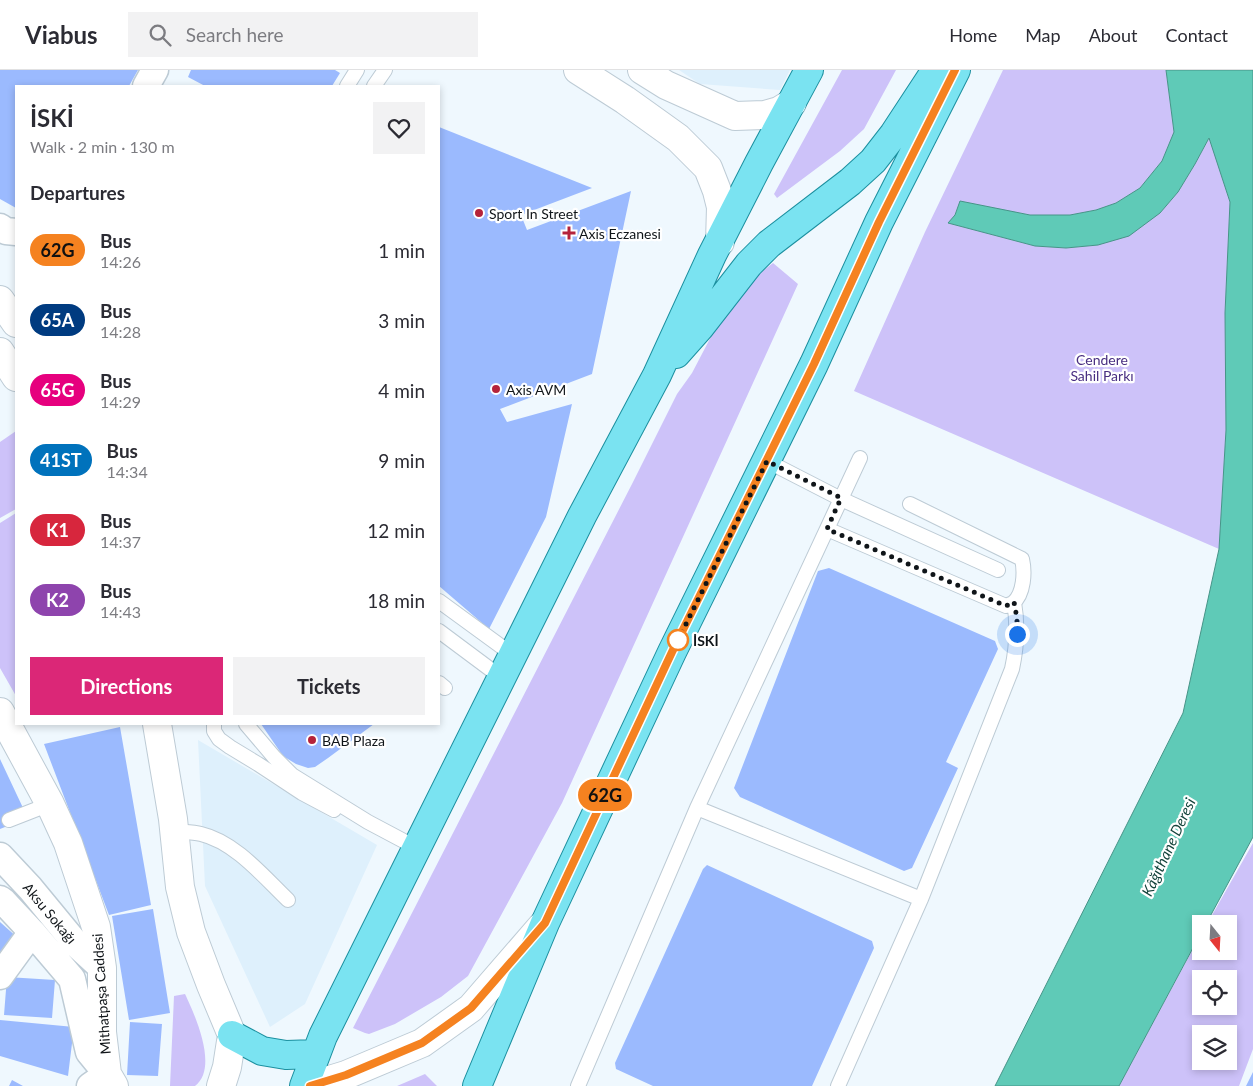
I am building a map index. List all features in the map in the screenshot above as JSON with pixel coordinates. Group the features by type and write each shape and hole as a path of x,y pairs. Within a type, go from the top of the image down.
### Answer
{"main road":[{"path":"304,1086 323,1036 582,516 657,375 712,255 808,70"},
{"path":"657,375 700,327 749,264 769,244 850,182 873,161 894,134 936,70"},
{"path":"477,1086 545,923 672,652 814,364 879,222 956,70"},
{"path":"232,1035 262,1051 286,1055 316,1054"}],"street":[{"path":"147,85 155,70"},
{"path":"578,70 678,138 708,168 718,191 721,207 720,242"},
{"path":"642,70 666,85 735,116 765,115 779,111 792,102"},
{"path":"0,227 6,231 15,232"},
{"path":"0,300 15,322"},
{"path":"0,352 15,375"},
{"name":"Mithatpaşa Caddesi","path":"0,712 50,804 68,843 96,927 102,968 104,1082"},
{"path":"157,725 174,831 180,887 192,932 232,1035 227,1067 221,1086"},
{"name":"Aksu Sokağı","path":"0,856 30,888 77,945 102,968"},
{"path":"0,900 32,932 72,979 89,1052 104,1082"},
{"path":"310,1086 346,1075 422,1043 471,1008 545,923"},
{"path":"0,976 32,932"}],"lane":[{"path":"348,85 357,70"},
{"path":"375,85 385,70"},
{"path":"578,1086 697,808 860,458"},
{"path":"767,461 841,498 998,570"},
{"path":"827,529 1006,606 1014,602 1024,578 1022,560 910,504"},
{"path":"440,601 507,666"},
{"path":"838,1086 921,899 1012,669 1016,652 1017,634 1014,602"},
{"path":"440,632 507,666"},
{"path":"247,725 292,775 368,822 417,848"},
{"path":"215,726 219,739 302,793 336,811 368,822"},
{"path":"9,820 50,804"},
{"path":"697,808 921,899"},
{"path":"174,831 202,834 220,841 235,850 288,900"}],"shaded area":[{"path":"679,70 790,70 780,90 700,84"},
{"path":"198,740 377,845 305,1004 270,1027 205,886"}],"green space":[{"path":"842,70 896,70 864,129 840,151 777,198 774,194"},
{"name":"Cendere Sahil Parkı","path":"1003,70 1166,70 1174,132 1162,161 1140,188 1116,203 1096,210 1070,215 1030,215 960,202 955,215 949,223 1035,246 1066,248 1098,245 1160,213 1178,192 1210,137 1230,202 1225,313 1226,430 1219,549 854,391 925,232"},
{"path":"773,263 798,284 562,803 468,976 441,997 395,1024 369,1034 353,1028 677,394 692,373 726,308 746,284"},
{"path":"15,432 15,510 0,518 0,442"},
{"path":"15,514 15,694 0,668 0,523"},
{"path":"1253,843 1253,1049 1239,1086 1119,1086 1192,951 1192,960 1238,960 1238,915 1212,915"},
{"path":"185,994 203,1041 205,1067 202,1078 195,1086 170,1086 174,996"},
{"path":"425,1074 437,1086 397,1086"}],"water":[{"name":"Kâğıthane Deresi","path":"1166,70 1253,70 1253,837 1211,915 1192,915 1192,950 1119,1086 995,1086 1183,713 1219,549 1226,430 1225,313 1230,202 1209,138 1178,192 1160,213 1129,236 1098,245 1066,248 1035,246 948,223 955,215 960,201 1030,215 1070,215 1096,210 1116,203 1140,188 1162,161 1174,132"}],"building":[{"path":"0,70 138,70 130,85 15,85 15,207 0,199"},
{"path":"191,70 335,70 340,73 333,85 203,85 188,77"},
{"name":"Axis AVM","path":"440,127 592,188 521,215 527,230 631,191 592,374 500,409 507,422 572,404 546,517 489,629 440,587"},
{"path":"829,568 995,641 998,649 946,762 958,768 912,868 904,871 740,797 734,788 818,571"},
{"name":"BAB Plaza","path":"262,725 373,725 315,767 308,768 296,764 283,756"},
{"path":"120,727 151,905 109,915 44,744"},
{"path":"0,759 24,810 10,825 0,829"},
{"path":"707,865 872,941 874,948 812,1086 653,1086 616,1069 615,1063 703,869"},
{"path":"153,909 170,1013 129,1020 112,916"},
{"path":"0,922 19,939 0,961"},
{"path":"7,977 55,980 52,1018 4,1015"},
{"path":"0,1020 74,1027 68,1076 0,1056"},
{"path":"130,1022 162,1024 158,1076 127,1075"},
{"path":"1253,1072 1253,1086 1246,1086"},
{"path":"12,1080 23,1086 9,1086"}],"bus line":[{"name":"62G","path":"310,1086 346,1075 422,1043 471,1008 545,923 672,652 814,364 879,222 955,70"}],"place":[{"name":"Sport In Street","path":"479,213"},
{"name":"Axis Eczanesi","path":"569,233"},
{"name":"Axis AVM","path":"496,389"},
{"name":"İSKİ","path":"678,640"},
{"name":"BAB Plaza","path":"312,740"}],"route":[{"path":"678,640 767,461 841,498 827,529 1006,606 1014,602 1017,634"}]}
